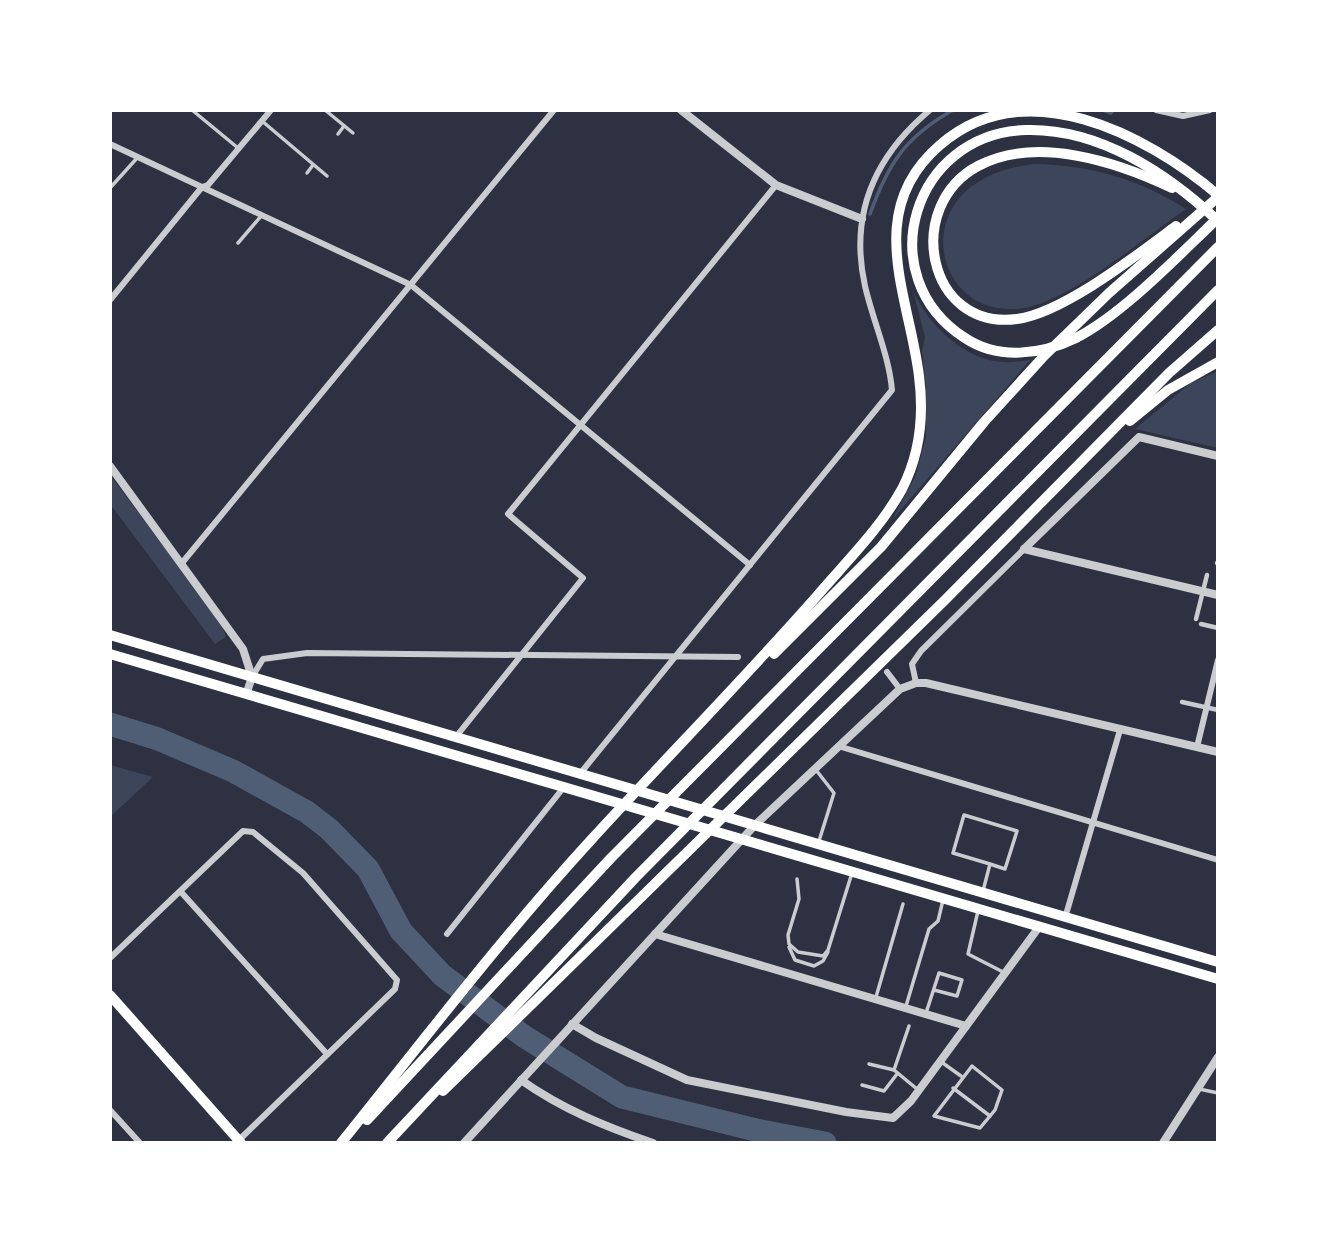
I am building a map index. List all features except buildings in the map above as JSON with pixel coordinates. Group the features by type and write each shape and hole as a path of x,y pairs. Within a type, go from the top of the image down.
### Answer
{"highway":[{"path":"341,1143 528,912 862,543 890,508 906,480 920,432 921,395 898,277 896,234 905,194 930,154 961,130 999,116 1030,112 1065,115 1118,131 1150,146 1218,196"},
{"path":"1012,131 1055,132 1103,145 1152,169 1218,220 1090,330 1042,350 1013,354 983,348 954,331 942,320 924,294 912,249 917,206 938,170 971,144 1012,131"},
{"path":"1193,199 1128,171 1060,154 1028,153 1001,157 978,166 957,182 937,213 932,236 938,273 957,300 988,317 1015,320 1042,313 1075,295 1218,196"},
{"path":"655,772 881,547 1021,380 1109,293 1218,196"},
{"path":"346,1143 685,783 1214,251"},
{"path":"482,1048 715,795 1218,290"},
{"path":"387,1142 1083,462 1153,388 1218,330"},
{"path":"1083,462 1168,390 1218,362"},
{"path":"110,635 1218,962"},
{"path":"110,653 1218,979"}],"main road":[{"path":"110,996 239,1142"}],"street":[{"path":"110,300 202,187 208,185 271,110"},
{"path":"182,563 554,110"},
{"path":"681,110 776,186 862,219"},
{"path":"579,775 892,390 864,284 862,219 870,186 883,159 902,133 930,110"},
{"path":"1156,110 1183,116 1210,110"},
{"path":"110,144 411,285 750,565"},
{"path":"455,738 583,578 508,514 776,186"},
{"path":"916,682 912,664 921,650 1139,437 1218,456"},
{"path":"110,466 243,649 252,677"},
{"path":"1024,549 1218,595"},
{"path":"1196,619 1207,575"},
{"path":"1201,624 1218,628"},
{"path":"247,692 263,659 275,655 525,653 673,658 738,657"},
{"path":"1197,747 1218,660"},
{"path":"887,672 900,689"},
{"path":"464,1143 754,826 900,689 916,682 1218,752"},
{"path":"1182,702 1218,710"},
{"path":"1065,918 1120,730"},
{"path":"838,746 1218,860"},
{"path":"447,934 564,786"},
{"path":"110,958 243,831 253,832 303,873 397,980 395,989 239,1142"},
{"path":"181,892 327,1054"},
{"path":"572,1024 687,1080 846,1112 893,1118 918,1090 1040,927"},
{"path":"655,934 966,1026"},
{"path":"1163,1143 1218,1056"},
{"path":"521,1080 548,1099 585,1117 653,1143"},
{"path":"110,1110 140,1143"}],"lane":[{"path":"191,110 238,148"},
{"path":"325,110 353,133"},
{"path":"262,121 327,176"},
{"path":"338,134 344,126"},
{"path":"110,188 138,157"},
{"path":"307,173 313,165"},
{"path":"238,243 262,215"},
{"path":"815,768 834,793 817,844"},
{"path":"964,814 1017,831 1006,869 990,864 953,853 964,814"},
{"path":"982,893 990,864"},
{"path":"797,879 799,899 788,936 789,944 792,957 814,966 823,961 828,950 852,871"},
{"path":"906,1008 929,929 938,921 944,898"},
{"path":"876,999 903,904"},
{"path":"979,909 968,954 1005,974"},
{"path":"789,944 798,952 815,957 822,956 828,950"},
{"path":"925,1014 939,973 962,980 957,996 934,989"},
{"path":"862,1085 884,1091 896,1072 909,1026"},
{"path":"940,1060 961,1076"},
{"path":"869,1064 896,1072 918,1090"},
{"path":"972,1066 1002,1090 990,1116 980,1128 934,1116 953,1088 972,1066"},
{"path":"953,1088 990,1116"},
{"path":"1198,1088 1218,1093"}],"shaded area":[{"path":"1035,164 1075,167 1114,176 1150,189 1186,209 1071,289 1033,306 998,308 971,297 952,277 944,250 946,222 961,196 991,175"},
{"path":"913,290 937,327 974,355 1006,362 1030,360 892,520 915,477 926,437 926,386 922,351 925,337"},
{"path":"1218,371 1218,448 1135,429 1191,383"},
{"path":"110,475 221,623 226,637 215,644 110,504"},
{"path":"110,765 153,777 110,817"}],"waterway":[{"path":"870,214 884,180 900,153 922,131 953,110"},
{"path":"1103,110 1111,113 1113,110"},
{"path":"110,724 158,739 233,771 307,812 329,829 368,869 401,931 442,975 525,1037 622,1097 756,1130 825,1143"}]}
